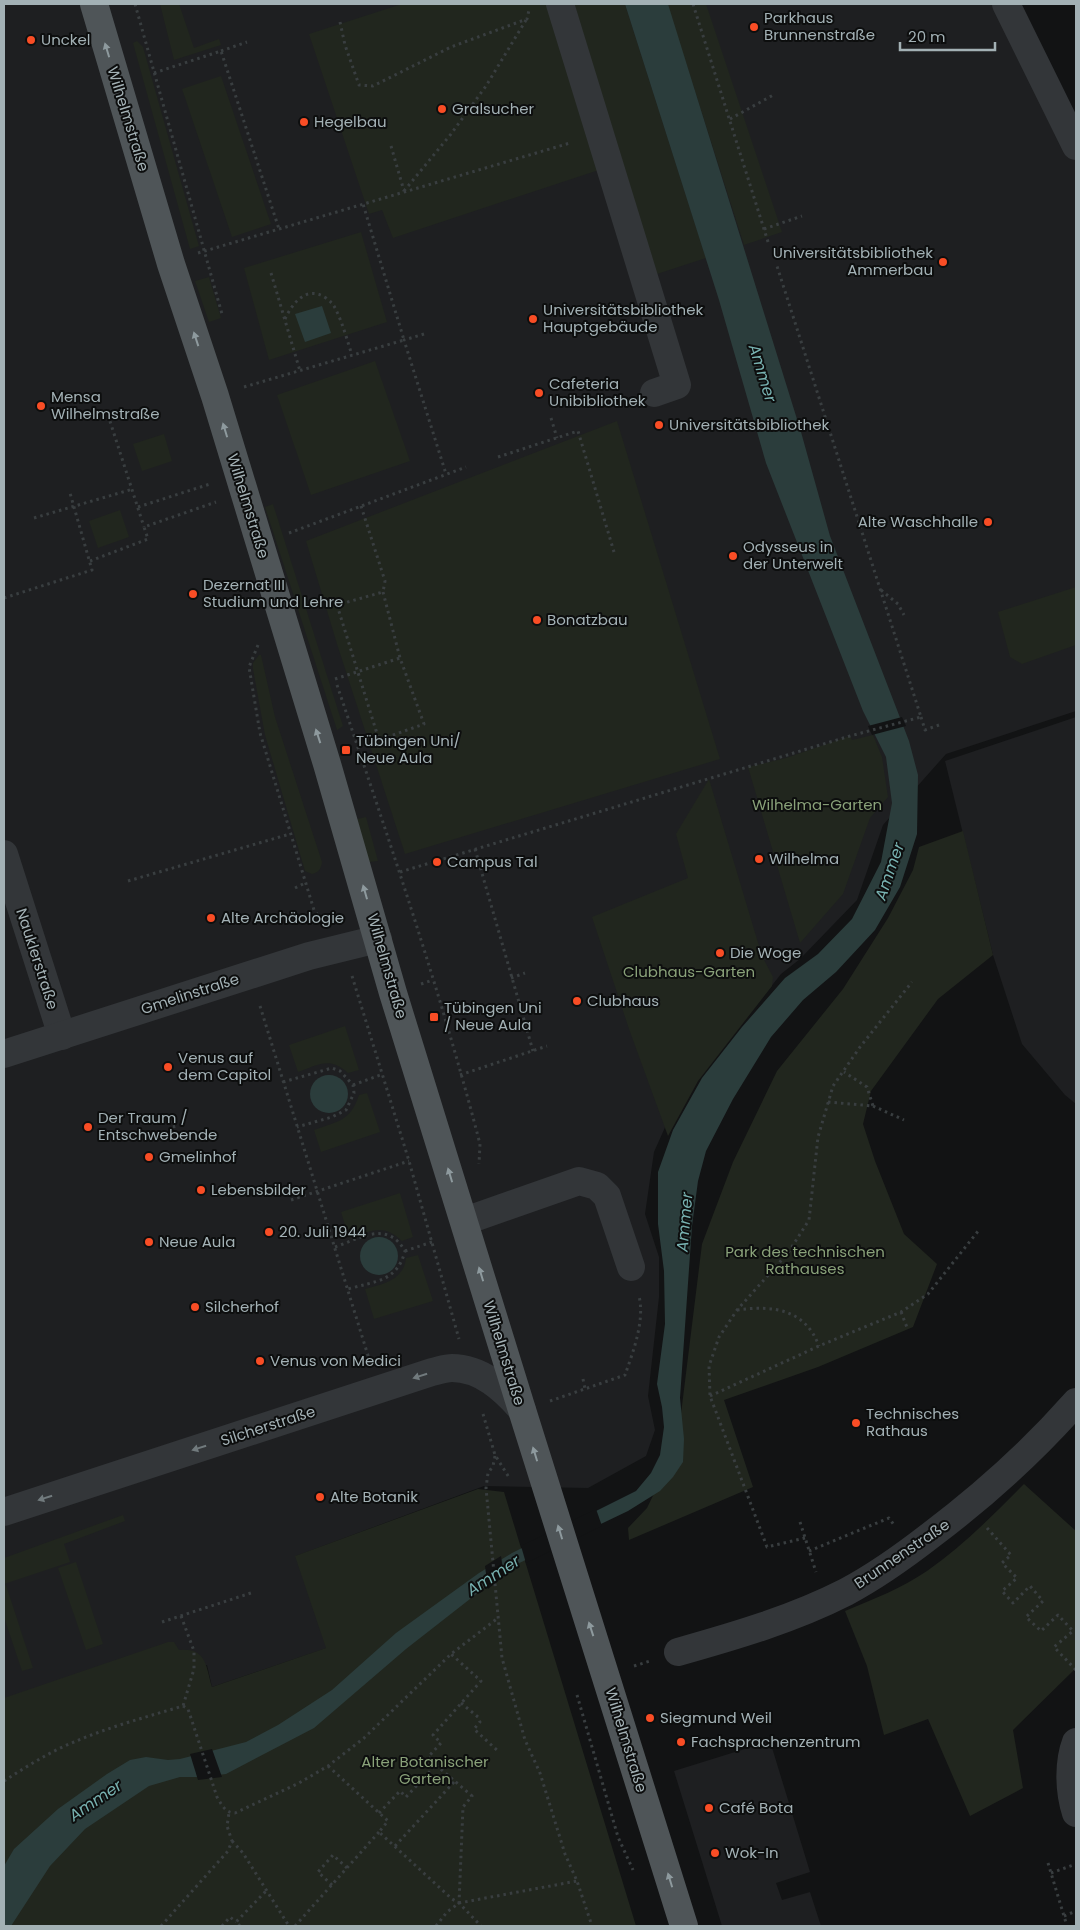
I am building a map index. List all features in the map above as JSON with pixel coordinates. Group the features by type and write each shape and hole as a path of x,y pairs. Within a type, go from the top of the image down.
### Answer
{"main road":[{"name":"Wilhelmstraße","path":"94,4 172,264 215,396 327,764 393,993 570,1566 684,1926"}],"street":[{"path":"560,4 678,385 654,393"},
{"path":"1006,4 1076,146"},
{"name":"Nauklerstraße","path":"4,854 62,1036"},
{"name":"Gmelinstraße","path":"4,1054 309,956 378,939"},
{"path":"464,1222 579,1181 597,1186 607,1196 631,1267"},
{"name":"Silcherstraße","path":"4,1512 432,1372 450,1368 468,1371 487,1379 511,1397 522,1410"},
{"name":"Brunnenstraße","path":"678,1652 742,1634 826,1601 846,1592 883,1570 969,1507 1024,1458 1076,1402"},
{"path":"1076,1742 1073,1750 1071,1775 1073,1802 1076,1813"}],"path":[{"path":"135,4 222,315"},
{"path":"404,191 451,134 480,94 527,19 532,4"},
{"path":"693,4 770,245"},
{"path":"340,22 345,44 359,85 374,86 451,47 527,19"},
{"path":"154,73 248,42"},
{"path":"221,51 279,229"},
{"path":"730,119 775,94"},
{"path":"172,264 204,251 600,134"},
{"path":"391,146 404,191"},
{"path":"363,204 446,474"},
{"path":"764,229 802,216"},
{"path":"776,263 925,730 939,724"},
{"path":"271,273 300,370"},
{"path":"285,319 290,308 305,294 314,293 323,296 336,309 352,355"},
{"path":"243,388 424,334"},
{"path":"240,378 246,396"},
{"path":"90,561 148,539 108,416"},
{"path":"551,418 557,438"},
{"path":"498,457 578,432 614,552"},
{"path":"291,542 288,533 466,467"},
{"path":"138,507 217,482"},
{"path":"34,518 133,489"},
{"path":"4,598 92,570 70,493"},
{"path":"144,527 222,501"},
{"path":"361,506 385,582 383,592 400,658 424,724 378,740 337,605 383,592"},
{"path":"881,590 898,604 904,615"},
{"path":"261,637 249,667 260,733 314,910 344,947 409,1161 468,1371"},
{"path":"335,679 400,658"},
{"path":"332,670 400,872 460,1075 480,1144 479,1169"},
{"path":"400,872 850,736 921,717"},
{"path":"128,881 290,834"},
{"path":"475,849 533,1051"},
{"path":"295,888 305,883"},
{"path":"511,978 525,973"},
{"path":"805,1538 767,1547 710,1396 709,1366 719,1337 738,1310 788,1253 809,1220 818,1137 833,1086 860,1047 912,982"},
{"path":"260,1006 371,1366"},
{"path":"460,1075 547,1046"},
{"path":"283,1082 332,1068 340,1071 353,1085 354,1093 346,1110 332,1118 297,1127"},
{"path":"844,1072 867,1087 873,1106"},
{"path":"353,1085 383,1074"},
{"path":"828,1102 873,1106 904,1120"},
{"path":"170,1121 172,1128 176,1126"},
{"path":"291,1200 409,1161"},
{"path":"710,1396 819,1346 901,1312 928,1294 978,1230"},
{"path":"335,1246 374,1233 384,1232 400,1243 405,1251"},
{"path":"405,1251 432,1242"},
{"path":"348,1289 389,1277 396,1271 405,1251"},
{"path":"522,1410 625,1375 638,1336 640,1302 631,1267"},
{"path":"738,1310 758,1307 780,1310 800,1318 814,1333 819,1346"},
{"path":"901,1312 908,1330"},
{"path":"583,1379 586,1389"},
{"path":"485,1423 495,1456 493,1466 488,1473 486,1488 502,1658 525,1740 540,1773 565,1854 592,1924 597,1926"},
{"path":"969,1507 1011,1556 1002,1563 1017,1578 1002,1591 1012,1603 1030,1586 1043,1601 1026,1617 1040,1631 1058,1615 1073,1631 1054,1648 1076,1670"},
{"path":"810,1551 889,1518 910,1551"},
{"path":"800,1522 826,1601"},
{"path":"162,1622 254,1592"},
{"path":"181,1616 194,1651 194,1669 183,1706"},
{"path":"4,1781 34,1762 72,1743 116,1726 183,1706 188,1709 217,1797 229,1813 235,1813 299,1783 328,1766 364,1738 451,1654 498,1618"},
{"path":"606,1675 678,1652"},
{"path":"451,1654 481,1681 433,1735 440,1743 428,1757 472,1796 463,1807 459,1902 481,1926"},
{"path":"577,1695 618,1837 636,1875"},
{"path":"461,1703 478,1717 480,1722 474,1729 499,1752"},
{"path":"379,1813 400,1791 406,1797 436,1765"},
{"path":"295,1926 388,1821 328,1766"},
{"path":"395,1846 455,1781"},
{"path":"229,1813 227,1826 232,1842 243,1852 289,1926"},
{"path":"379,1832 452,1900 459,1902 577,1881"},
{"path":"161,1926 228,1851 232,1842"},
{"path":"332,1885 318,1872 332,1855 347,1868"},
{"path":"1048,1863 1067,1926"},
{"path":"1051,1873 1076,1864"},
{"path":"236,1922 267,1890"},
{"path":"436,1926 447,1912 459,1902"},
{"path":"1064,1916 1076,1911"},
{"path":"222,1926 230,1917 240,1926"}],"shaded area":[{"name":"Campus Tal","path":"4,4 1006,4 1076,146 1076,711 946,754 883,825 857,900 800,959 781,974 740,1026 688,1076 654,1152 645,1214 659,1257 659,1297 648,1396 655,1430 646,1456 588,1488 484,1486 296,1556 327,1648 212,1687 207,1665 4,1708"},
{"path":"1076,717 1076,1104 1065,1095 1022,1044 993,955 945,761"},
{"path":"770,1741 810,1872 776,1883 782,1900 810,1892 821,1926 722,1926 674,1771"}],"green space":[{"path":"160,4 179,4 194,48 219,39 221,45 174,60"},
{"path":"402,4 550,4 602,169 393,238 382,210 369,214 309,34"},
{"path":"570,4 625,4 706,258 657,274"},
{"path":"667,4 706,4 782,232 744,245"},
{"path":"137,41 143,47 199,246 190,249 133,43"},
{"path":"221,76 271,224 232,237 182,89"},
{"path":"361,232 387,322 269,360 244,268"},
{"path":"209,277 221,318 209,322 195,281"},
{"path":"375,361 410,461 311,495 277,395"},
{"path":"617,421 720,759 405,854 337,644 306,541"},
{"path":"164,434 172,461 142,471 133,444"},
{"path":"273,504 343,726 337,730 265,507"},
{"path":"120,510 129,537 98,548 89,521"},
{"path":"1076,587 1076,645 1022,664 1010,657 998,612"},
{"path":"261,655 275,717 322,862 319,870 312,874 305,871 265,735 253,669 253,663"},
{"name":"Wilhelma-Garten","path":"873,735 882,757 888,797 870,818 843,894 800,943 748,767 786,758 850,736 852,740"},
{"name":"Clubhaus-Garten","path":"709,779 762,956 773,977 772,986 698,1081 668,1136 629,1029 592,917 688,878 676,834"},
{"path":"366,817 378,861 369,862 357,819"},
{"name":"Park des technischen Rathauses","path":"963,831 993,955 938,999 871,1091 863,1124 875,1161 904,1234 937,1264 913,1327 818,1367 724,1400 753,1487 629,1540 628,1528 647,1508 677,1446 702,1244 733,1162 777,1071 843,989 888,918 913,870 919,847"},
{"path":"345,1026 359,1070 348,1073 330,1063 298,1072 289,1045"},
{"path":"367,1093 380,1132 321,1152 314,1130 347,1116 352,1111 359,1095"},
{"path":"400,1193 413,1237 402,1241 389,1232 377,1230 349,1238 341,1212"},
{"path":"418,1255 433,1301 374,1319 365,1289 392,1280 401,1271 406,1258"},
{"path":"1024,1484 1076,1531 1076,1668 1013,1730 1023,1788 970,1816 928,1719 884,1735 867,1666 845,1611 898,1588 927,1571 965,1541"},
{"name":"Alter Botanischer Garten","path":"478,1489 504,1492 636,1926 4,1926 4,1698 168,1642 174,1642 179,1650 188,1650 200,1655 204,1660 212,1687 326,1648 295,1556"},
{"path":"123,1515 125,1521 64,1544 70,1562 4,1584 4,1558"},
{"path":"76,1562 103,1644 86,1650 58,1568"},
{"path":"6,1585 33,1668 22,1671 4,1617 4,1586"}],"water":[{"name":"Ammer","path":"625,4 668,4 801,432 830,536 909,741 918,775 917,834 900,887 875,930 836,972 803,1000 771,1037 733,1099 706,1151 698,1181 692,1226 680,1398 684,1439 683,1462 673,1477 660,1491 628,1511 511,1567 406,1649 314,1728 226,1774 180,1777 149,1786 85,1829 50,1866 11,1926 4,1926 4,1866 14,1849 58,1809 107,1774 130,1760 146,1757 168,1760 180,1759 246,1742 278,1725 332,1690 396,1633 479,1573 512,1553 636,1491 651,1473 660,1455 664,1427 657,1384 665,1324 664,1271 658,1224 658,1172 673,1130 702,1078 742,1027 785,978 818,954 852,919 881,862 892,803 886,757 863,711 766,463 719,300"},
{"path":"322,306 331,333 305,342 295,314"},
{"path":"329,1075 336,1076 342,1081 347,1087 347,1101 342,1107 336,1112 329,1113 322,1112 316,1107 311,1101 310,1094 311,1087 316,1081 322,1076"},
{"path":"379,1237 393,1242 398,1256 393,1270 379,1275 365,1270 360,1256 365,1242"}],"pier":[{"path":"902,717 906,726 872,735 868,726"},
{"path":"596,1509 602,1526 526,1563 521,1546"},
{"path":"501,1556 504,1576 488,1589 485,1566"},
{"path":"212,1749 222,1777 198,1780 190,1754"}],"place":[{"name":"Parkhaus Brunnenstraße","path":"754,27"},
{"name":"Unckel","path":"31,40"},
{"name":"Gralsucher","path":"442,109"},
{"name":"Hegelbau","path":"304,122"},
{"name":"Universitätsbibliothek Ammerbau","path":"943,262"},
{"name":"Universitätsbibliothek Hauptgebäude","path":"533,319"},
{"name":"Cafeteria Unibibliothek","path":"539,393"},
{"name":"Mensa Wilhelmstraße","path":"41,406"},
{"name":"Universitätsbibliothek","path":"659,425"},
{"name":"Alte Waschhalle","path":"988,522"},
{"name":"Odysseus in der Unterwelt","path":"733,556"},
{"name":"Dezernat III Studium und Lehre","path":"193,594"},
{"name":"Bonatzbau","path":"537,620"},
{"name":"Tübingen Uni/ Neue Aula","path":"346,750"},
{"name":"Wilhelma","path":"759,859"},
{"name":"Campus Tal","path":"437,862"},
{"name":"Alte Archäologie","path":"211,918"},
{"name":"Die Woge","path":"720,953"},
{"name":"Clubhaus","path":"577,1001"},
{"name":"Tübingen Uni / Neue Aula","path":"434,1017"},
{"name":"Venus auf dem Capitol","path":"168,1067"},
{"name":"Der Traum / Entschwebende","path":"88,1127"},
{"name":"Gmelinhof","path":"149,1157"},
{"name":"Lebensbilder","path":"201,1190"},
{"name":"20. Juli 1944","path":"269,1232"},
{"name":"Neue Aula","path":"149,1242"},
{"name":"Silcherhof","path":"195,1307"},
{"name":"Venus von Medici","path":"260,1361"},
{"name":"Technisches Rathaus","path":"856,1423"},
{"name":"Alte Botanik","path":"320,1497"},
{"name":"Siegmund Weil","path":"650,1718"},
{"name":"Fachsprachenzentrum","path":"681,1742"},
{"name":"Café Bota","path":"709,1808"},
{"name":"Wok-In","path":"715,1853"}]}
